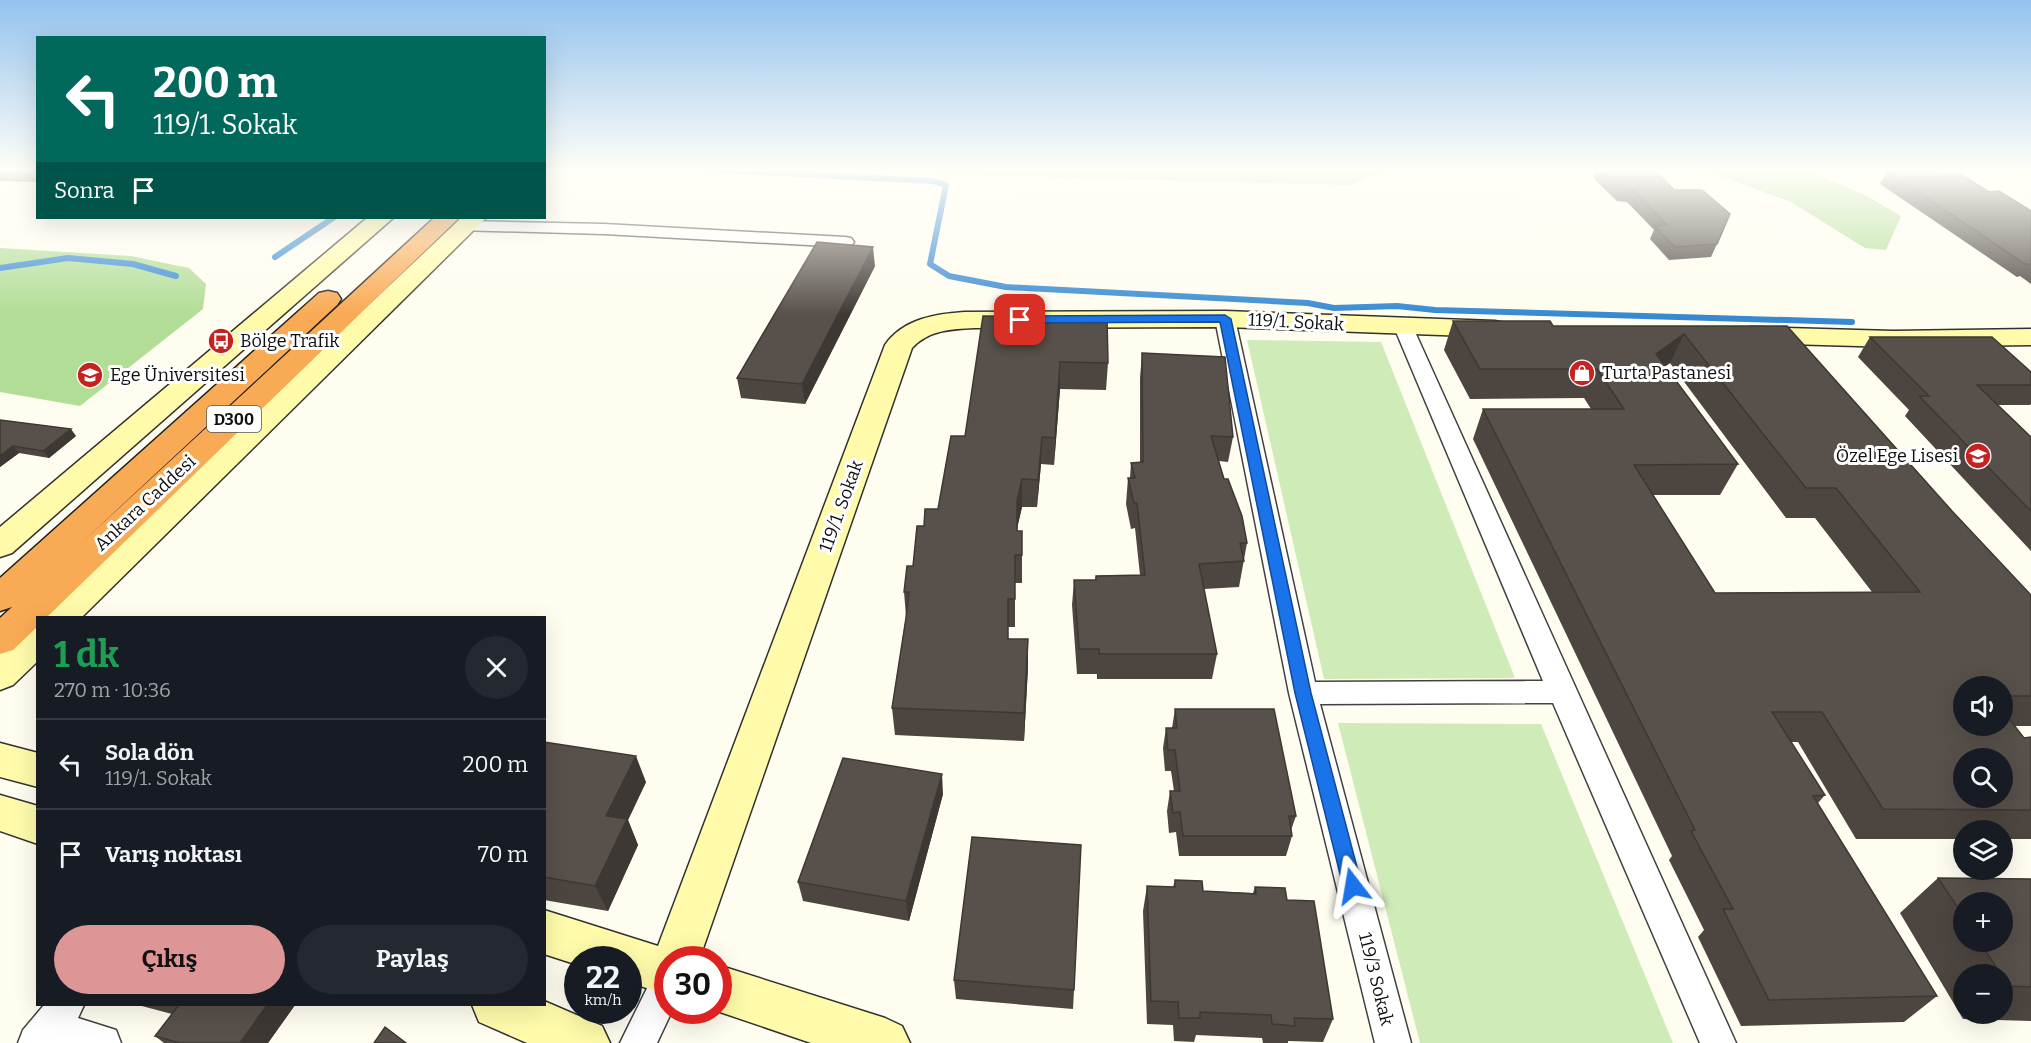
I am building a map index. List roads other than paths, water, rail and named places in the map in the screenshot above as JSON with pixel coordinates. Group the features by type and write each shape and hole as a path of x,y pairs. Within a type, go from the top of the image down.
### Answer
{"highway":[{"name":"Ankara Caddesi","path":"15,624 417,219"},
{"name":"Ankara Caddesi","path":"15,624 462,220"}],"street":[{"path":"0,545 380,219"},
{"path":"462,220 845,242"},
{"name":"Ankara Caddesi","path":"61,616 462,220"},
{"name":"119/1. Sokak","path":"681,946 899,345 907,335 945,321 1225,319 1522,330"},
{"name":"119/3 Sokak","path":"1225,319 1303,693 1393,1043"},
{"path":"1404,327 1562,692 1718,1043"},
{"path":"1722,334 1893,339 2031,337"},
{"path":"1781,336 1804,360"},
{"name":"Ankara Caddesi","path":"0,675 15,624"},
{"path":"1303,693 1562,692"},
{"path":"0,760 36,769"},
{"path":"0,813 36,824"},
{"path":"546,933 654,967"},
{"path":"732,993 885,1043"},
{"path":"498,1006 585,1043"},
{"path":"638,1043 654,1010"},
{"path":"50,1025 103,1043"}],"waterway":[{"path":"939,218 930,264 949,276 1006,287 1308,303 1334,308 1397,306 1435,310 1852,322"},
{"path":"275,257 332,219"},
{"path":"0,268 68,258 133,264 176,276"}],"place":[{"name":"Bölge Trafik","path":"221,341"},
{"name":"Turta Pastanesi","path":"1582,373"},
{"name":"Ege Üniversitesi","path":"90,375"},
{"name":"Özel Ege Lisesi","path":"1978,456"}]}
